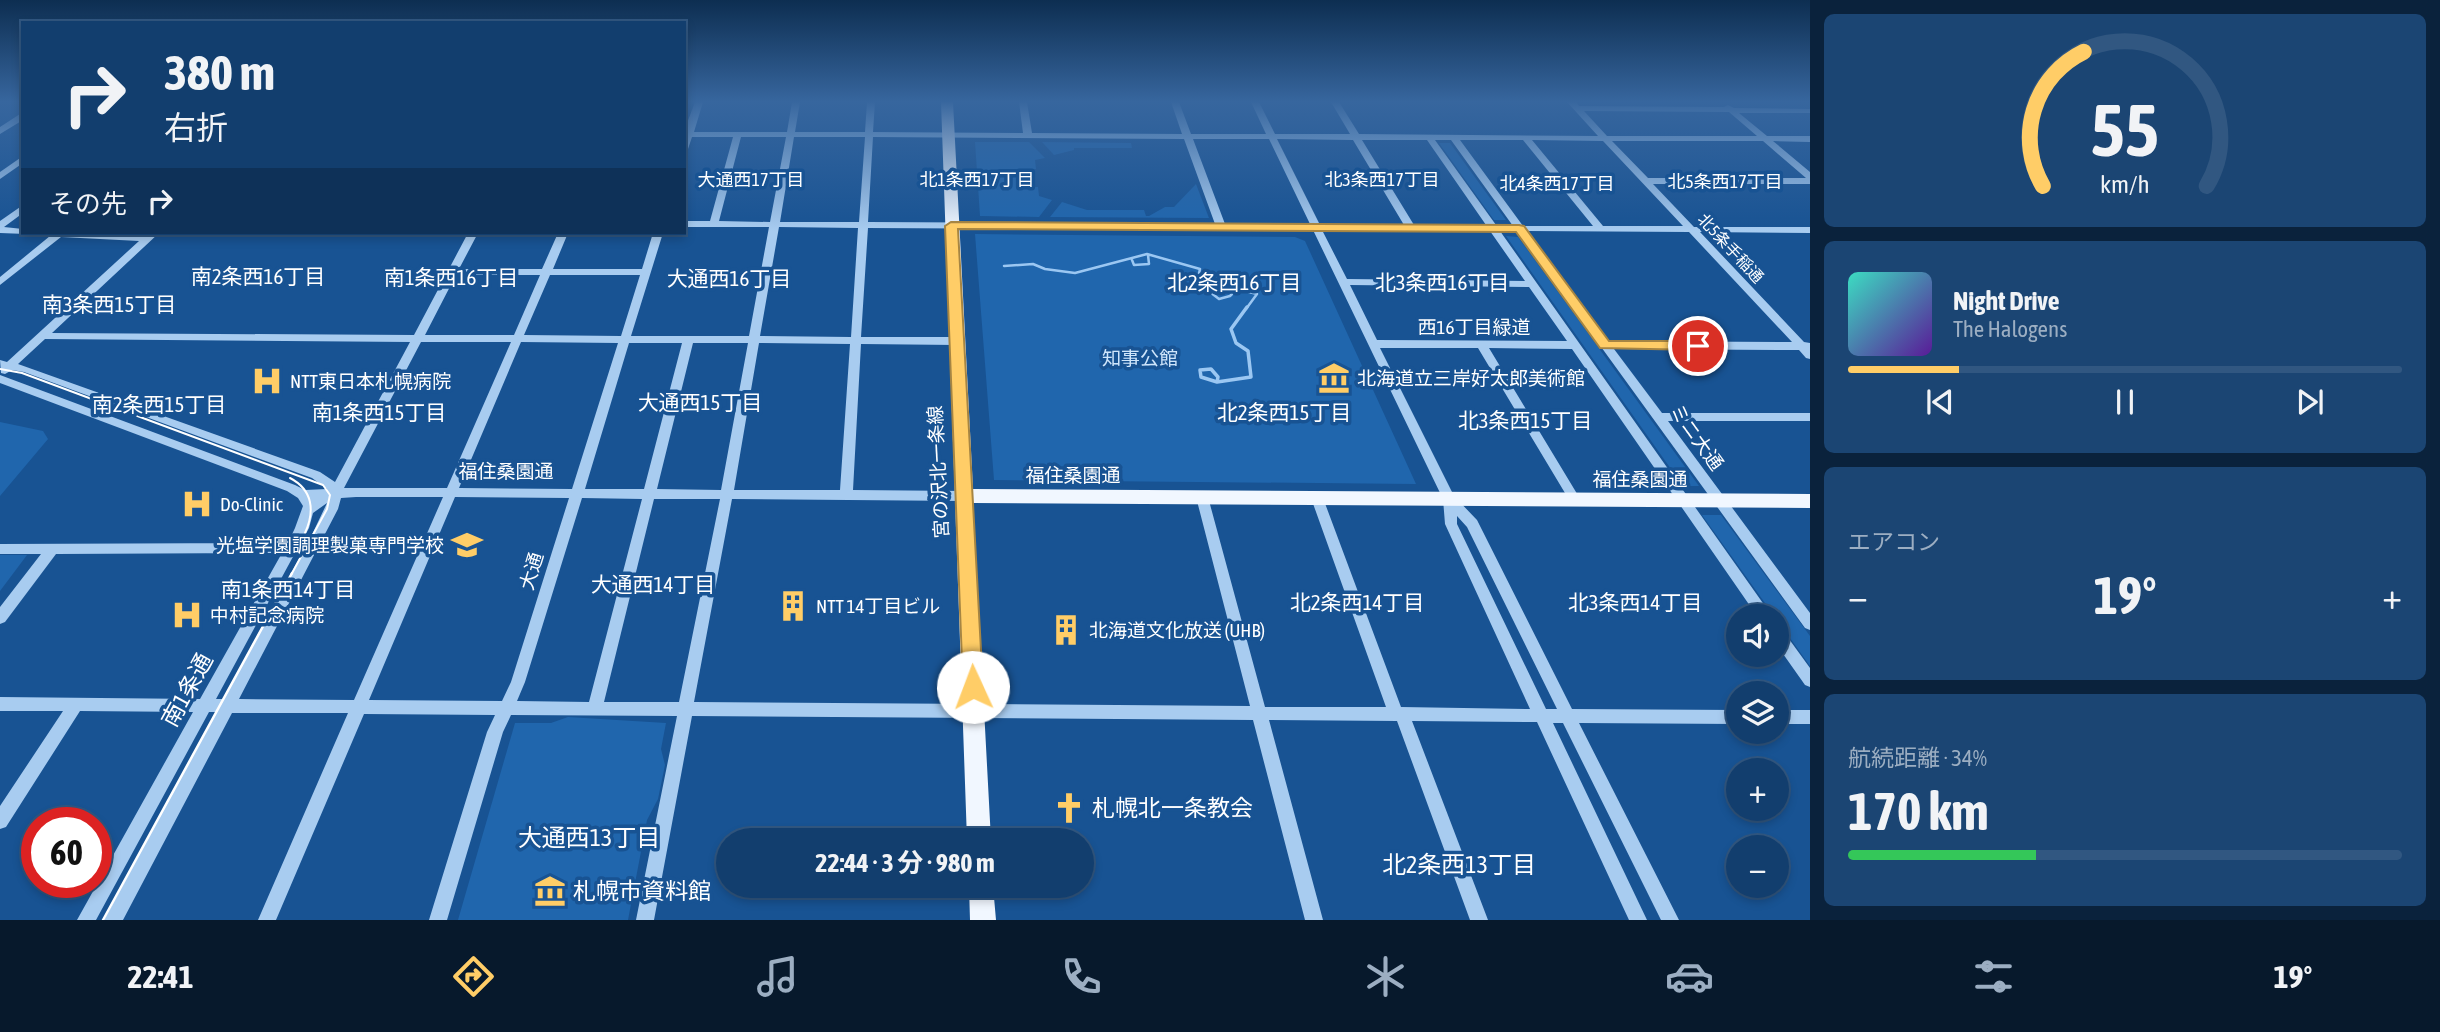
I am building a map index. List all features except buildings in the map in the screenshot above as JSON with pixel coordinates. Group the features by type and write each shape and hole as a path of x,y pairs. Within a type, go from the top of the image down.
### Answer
{"main road":[{"name":"宮の沢北一条線","path":"949,145 979,828"},
{"name":"福住桑園通","path":"964,496 1810,501"},
{"path":"982,898 983,920"}],"street":[{"path":"714,224 735,145"},
{"path":"645,920 727,494 788,145"},
{"path":"846,495 868,145"},
{"path":"1191,145 1221,227"},
{"path":"1276,145 1449,499 1472,524 1670,920"},
{"path":"1361,145 1411,228"},
{"path":"1435,145 1757,604"},
{"name":"ミニ大通","path":"1458,145 1810,624"},
{"path":"1532,145 1601,229"},
{"name":"北5条手稲通","path":"1612,145 1807,349"},
{"path":"1772,145 1810,179"},
{"path":"0,176 21,160"},
{"path":"1646,181 1810,179"},
{"path":"0,230 21,210"},
{"path":"686,224 1810,230"},
{"path":"0,230 21,232"},
{"path":"0,282 58,235"},
{"path":"120,235 150,236"},
{"name":"南1条通","path":"113,920 312,548 332,509 336,492 472,235"},
{"path":"267,920 562,235"},
{"name":"大通","path":"438,920 495,732 518,681 657,235"},
{"path":"5,365 26,369 316,475 329,482 336,492 305,503 292,488 0,377 5,365 42,336 150,236"},
{"path":"452,272 646,272"},
{"path":"1343,282 1531,284"},
{"path":"42,336 956,341"},
{"path":"595,708 688,340"},
{"name":"西16丁目緑道","path":"1373,344 1574,345"},
{"path":"1481,344 1575,500"},
{"path":"1605,345 1807,349"},
{"path":"1658,417 1810,417"},
{"name":"福住桑園通","path":"336,492 964,496"},
{"path":"1202,497 1314,920"},
{"path":"1317,498 1479,920"},
{"path":"1449,499 1451,524 1638,920"},
{"name":"南1条通","path":"86,920 302,528 305,503"},
{"path":"0,549 312,548"},
{"path":"0,618 52,549"},
{"path":"1789,650 1810,680"},
{"path":"0,704 1726,717"},
{"path":"0,821 76,704"},
{"path":"1789,717 1810,717"}],"green space":[{"path":"975,145 1032,145 1045,158 1035,160 1036,169 1024,170 1026,187 1038,187 1039,196 1052,200 1039,217 980,216"},
{"path":"1045,145 1131,145 1132,148 1074,148 1054,155"},
{"path":"1440,145 1451,145 1506,220 1494,220"},
{"path":"1196,184 1209,218 1050,217 1062,202 1087,210 1144,210 1146,216 1149,216 1165,207 1174,207"},
{"name":"知事公館","path":"975,234 1295,237 1305,241 1416,484 994,480"},
{"path":"1506,236 1518,237 1699,486 1683,486"},
{"path":"0,422 43,431 48,439 0,496"},
{"path":"1702,515 1721,515 1786,604 1766,604"},
{"path":"0,555 27,555 0,591"},
{"path":"1789,607 1810,636 1810,666 1789,637"},
{"path":"568,717 666,723 661,749 665,765 658,799 647,820 628,920 458,920 515,723 551,723"}],"waterway":[{"path":"1004,266 1033,264 1045,269 1075,273 1147,254 1200,269 1197,282 1219,299 1230,296 1237,289 1257,294 1246,309"},
{"path":"1132,260 1134,265 1149,264 1148,255"},
{"path":"1217,382 1251,377 1248,351 1236,343 1231,329 1247,307"},
{"path":"1211,369 1218,377 1217,382 1201,377 1200,370 1211,369"}],"tram line":[{"path":"0,369 22,373 323,485 330,495 327,509 291,575"},
{"path":"290,478 298,483 310,502 310,517 305,533"},
{"path":"103,920 292,573"}],"place":[{"name":"北海道立三岸好太郎美術館","path":"1334,378"},
{"name":"NTT東日本札幌病院","path":"267,381"},
{"name":"Do-Clinic","path":"197,504"},
{"name":"光塩学園調理製菓専門学校","path":"467,545"},
{"name":"NTT 14丁目ビル","path":"793,606"},
{"name":"中村記念病院","path":"187,615"},
{"name":"北海道文化放送 (UHB)","path":"1066,630"},
{"name":"札幌北一条教会","path":"1069,808"},
{"name":"札幌市資料館","path":"550,891"}],"district":[{"name":"大通西17丁目","path":"751,179"},
{"name":"北1条西17丁目","path":"977,179"},
{"name":"北3条西17丁目","path":"1382,179"},
{"name":"北5条西17丁目","path":"1725,181"},
{"name":"北4条西17丁目","path":"1557,183"},
{"name":"南2条西16丁目","path":"258,276"},
{"name":"南1条西16丁目","path":"451,277"},
{"name":"大通西16丁目","path":"729,278"},
{"name":"北2条西16丁目","path":"1234,282"},
{"name":"北3条西16丁目","path":"1442,282"},
{"name":"南3条西15丁目","path":"109,304"},
{"name":"大通西15丁目","path":"700,402"},
{"name":"南2条西15丁目","path":"159,404"},
{"name":"南1条西15丁目","path":"379,412"},
{"name":"北2条西15丁目","path":"1284,412"},
{"name":"北3条西15丁目","path":"1525,420"},
{"name":"大通西14丁目","path":"653,584"},
{"name":"南1条西14丁目","path":"288,589"},
{"name":"北2条西14丁目","path":"1357,602"},
{"name":"北3条西14丁目","path":"1635,602"},
{"name":"大通西13丁目","path":"589,837"},
{"name":"北2条西13丁目","path":"1459,864"}],"route":[{"path":"973,687 951,226 1519,229 1605,345 1698,346"}]}
